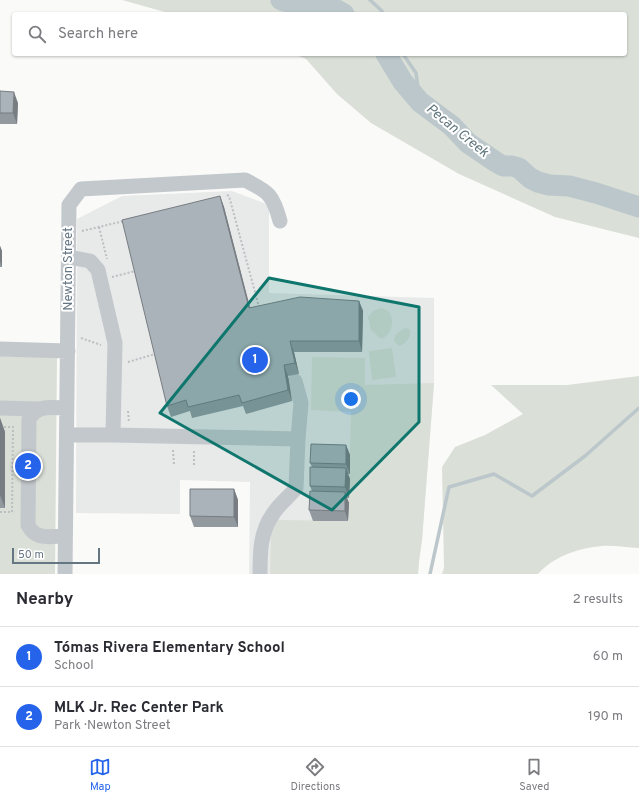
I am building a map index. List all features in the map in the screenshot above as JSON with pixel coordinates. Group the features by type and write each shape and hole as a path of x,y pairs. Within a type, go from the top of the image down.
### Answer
{"street":[{"name":"Newton Street","path":"65,574 69,204 81,189 245,180 264,190 276,204 280,221"},
{"path":"69,257 90,262 98,270 115,344 114,434"},
{"path":"0,349 68,351"},
{"path":"260,574 261,545 266,525 273,513 296,488 301,403 296,381"},
{"path":"0,408 67,408"},
{"path":"38,409 33,412 29,418 28,524 31,532 40,536 65,536"},
{"path":"67,434 298,439"}],"path":[{"path":"225,195 229,196 259,307"},
{"path":"81,232 129,219"},
{"path":"99,227 107,260 102,256"},
{"path":"110,272 111,277 135,271"},
{"path":"78,337 102,345"},
{"path":"127,368 128,362 156,354"},
{"path":"128,408 129,428"},
{"path":"0,427 13,427 12,512 0,512"},
{"path":"173,447 174,465"},
{"path":"194,448 194,465"}],"highlighted area":[{"path":"269,278 419,307 419,422 332,510 160,413"}],"shaded area":[{"path":"122,0 639,0 639,238 555,217 459,174 371,123 337,94 306,59 299,56 627,56 627,12 165,12"},
{"path":"232,191 269,205 269,293 434,298 434,383 418,574 249,574 250,482 180,480 180,514 76,513 77,219 122,196"},
{"path":"381,308 390,313 392,317 392,326 388,334 381,339 371,330 368,317 373,311"},
{"path":"405,328 410,329 410,335 404,344 399,346 394,341 395,337 397,333"},
{"path":"392,348 396,376 372,380 369,351"},
{"path":"0,356 57,357 55,574 0,574"},
{"path":"312,357 365,358 365,385 434,383 418,574 270,574 271,532 277,520 348,521 351,412 311,410"},
{"path":"639,376 639,548 607,546 593,547 576,551 552,562 538,574 442,574 444,568 442,467 455,447 485,435 523,414 491,385 567,385"}],"building":[{"path":"0,91 14,92 13,113 0,113"},
{"path":"220,196 249,308 300,297 359,301 359,341 290,341 295,363 284,365 288,390 242,403 239,395 188,407 186,400 167,406 122,220"},
{"path":"311,444 346,445 346,464 310,463"},
{"path":"310,467 346,468 345,487 310,486"},
{"path":"190,489 234,489 234,517 190,516"},
{"path":"310,491 345,492 345,511 309,510"}],"waterway":[{"name":"Pecan Creek","path":"281,0 308,7 327,7 340,12"},
{"path":"370,0 382,12"},
{"name":"Pecan Creek","path":"387,56 403,82 420,102 452,126 468,143 496,162 503,166 519,168 530,178 538,182 549,185 569,186 639,207"},
{"path":"404,56 416,73 420,102"},
{"path":"430,574 449,487 494,474 532,496 585,456 639,408"}],"place":[{"name":"Tómas Rivera Elementary School","path":"255,360"},
{"name":"MLK Jr. Rec Center Park","path":"28,466"}]}
